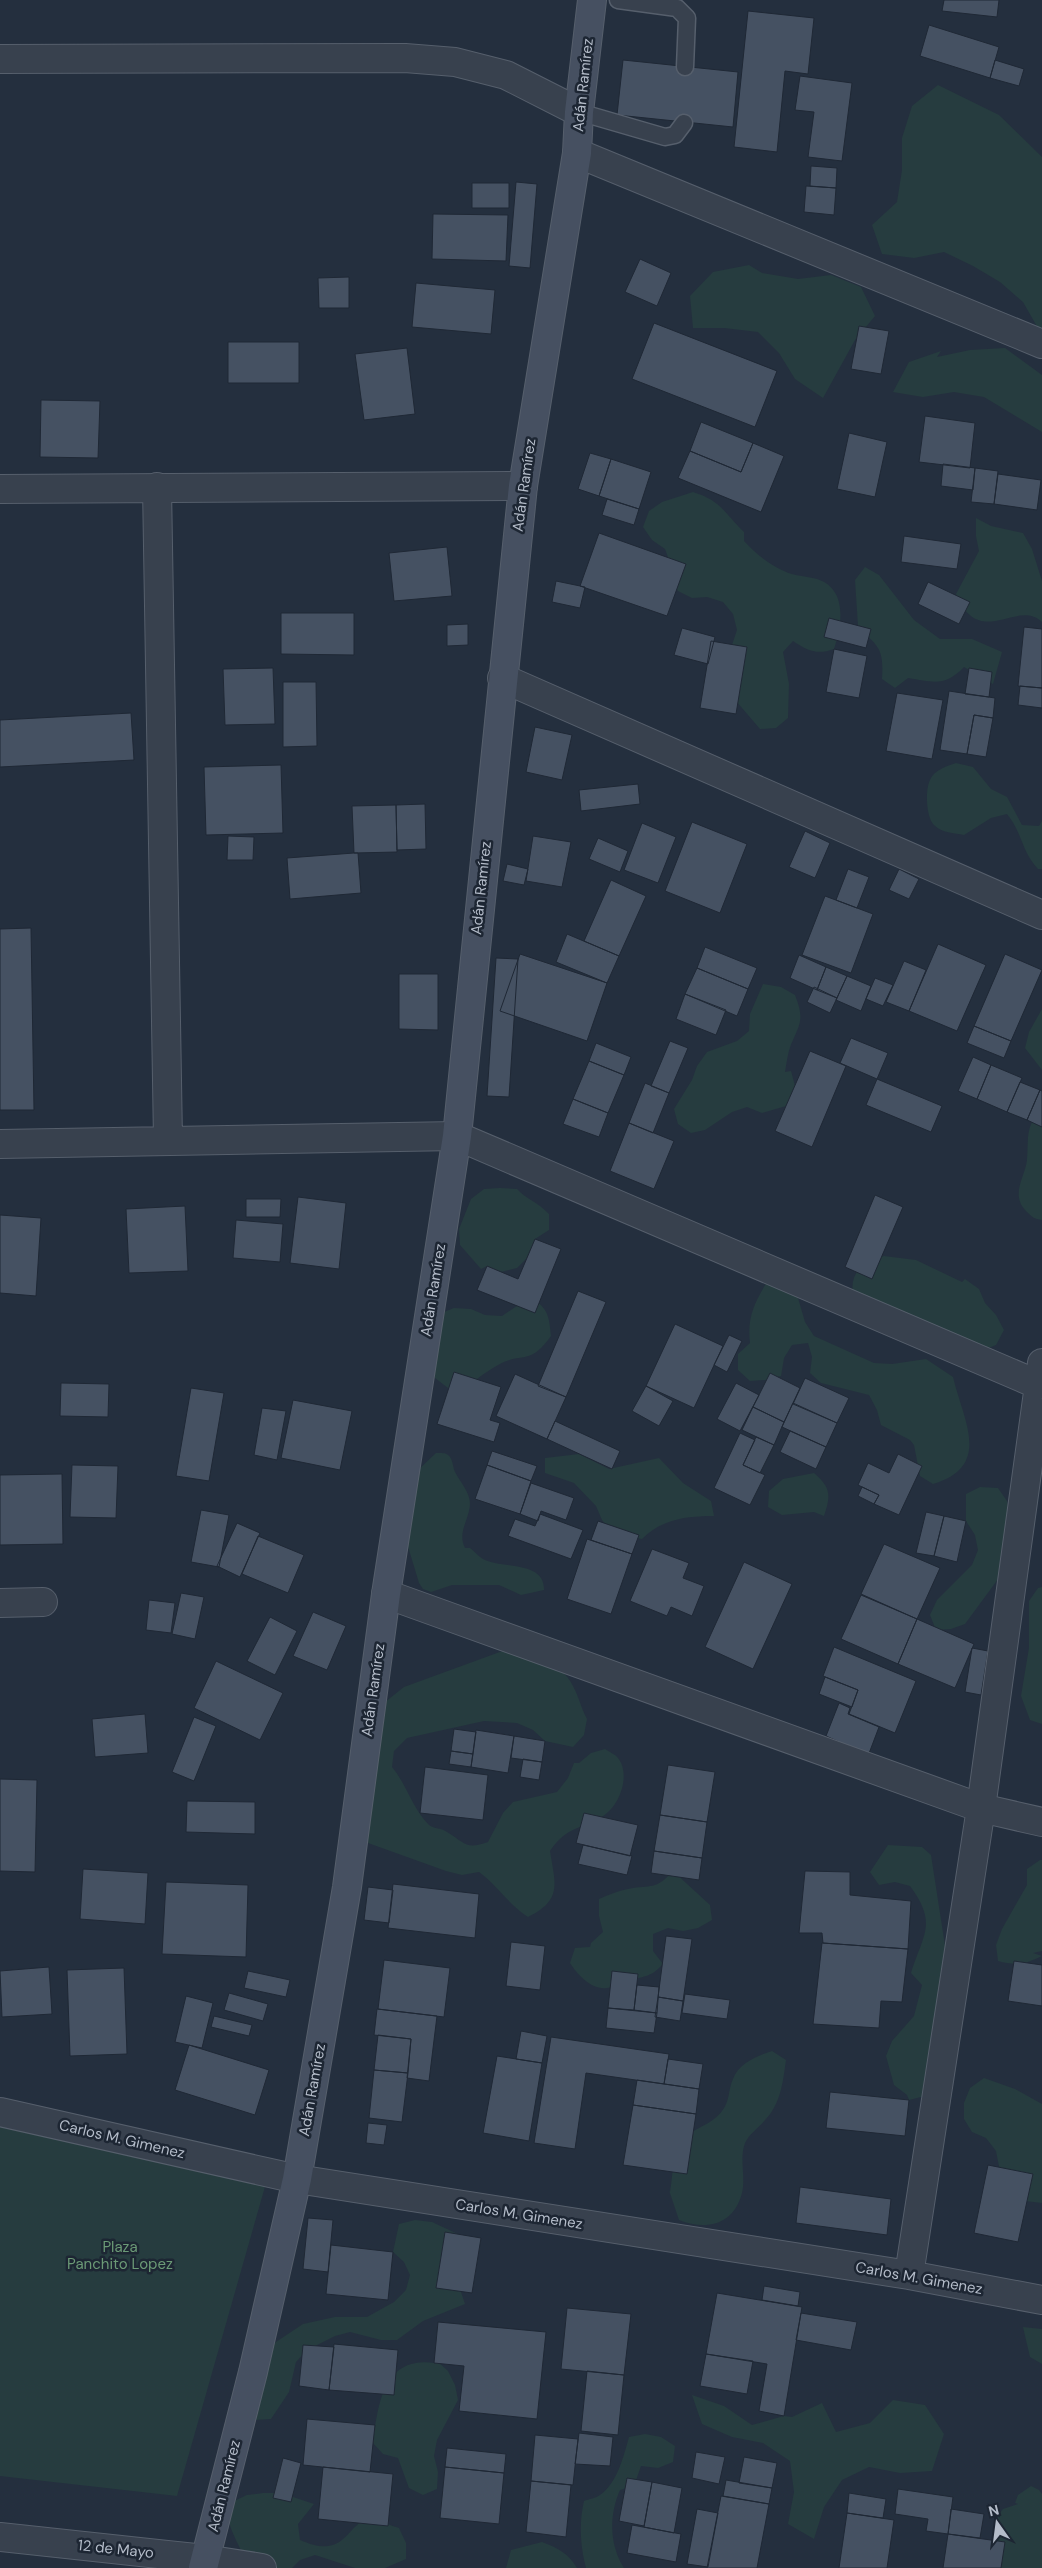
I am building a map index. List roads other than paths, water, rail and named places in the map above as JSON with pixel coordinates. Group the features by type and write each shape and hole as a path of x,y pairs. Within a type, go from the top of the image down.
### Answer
{"street":[{"name":"Adán Ramírez","path":"204,2564 253,2372 297,2179 347,1887 386,1594 457,1136 523,486 577,153 579,112 592,0"},
{"path":"0,59 405,58 455,62 506,75 579,112"},
{"path":"577,153 1042,344"},
{"path":"0,489 523,486"},
{"path":"157,487 168,1140"},
{"path":"502,678 1042,914"},
{"path":"0,1144 457,1136 1040,1374 981,1808 909,2275"},
{"path":"386,1594 981,1808 1042,1822"},
{"path":"0,1603 43,1602"},
{"name":"Carlos M. Gimenez","path":"0,2112 297,2179 909,2275 1042,2300"},
{"name":"12 de Mayo","path":"0,2537 204,2564 262,2568"}],"lane":[{"path":"618,0 677,8 687,18 686,67"},
{"path":"579,112 665,137 675,135 684,123"}],"park label":[{"name":"Plaza Panchito Lopez","path":"120,2256"}]}
